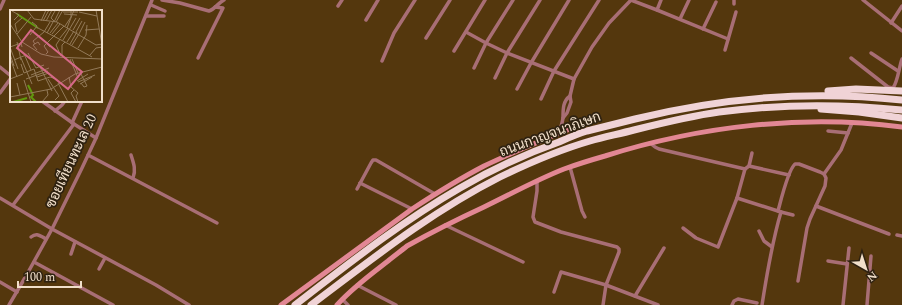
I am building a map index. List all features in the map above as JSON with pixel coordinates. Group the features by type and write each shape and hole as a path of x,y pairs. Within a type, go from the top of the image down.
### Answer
{"highway":[{"path":"788,96 852,90 902,91"},
{"name":"ถนนกาญจนาภิเษก","path":"294,305 415,216 460,188 497,168 540,149 586,132 675,110 740,100 788,96 849,96 902,100"},
{"name":"ถนนกาญจนาภิเษก","path":"311,305 421,223 465,196 501,177 545,157 590,141 670,121 718,112 768,107 830,105 902,110"},
{"path":"768,107 846,111 902,118"}],"main road":[{"path":"337,305 357,285 406,247 445,225 537,181 620,151 675,137 731,128 806,122 852,123 902,127"},
{"path":"281,305 412,209 435,194 484,166 572,128"}],"street":[{"path":"0,9 4,0"},
{"name":"ซอยเทียนทะเล 20","path":"9,305 52,229 96,138 152,0"},
{"path":"162,0 209,11 224,0"},
{"path":"338,6 342,0"},
{"path":"366,20 378,0"},
{"path":"382,60 394,33 415,0"},
{"path":"426,38 450,0"},
{"path":"454,51 485,0"},
{"path":"474,68 486,43 513,0"},
{"path":"495,78 507,53 540,0"},
{"path":"517,89 569,0"},
{"path":"541,99 554,71 599,0"},
{"path":"558,134 563,118 567,114 572,102 570,96 574,79 592,46 604,29 631,0 728,39"},
{"path":"657,10 661,0"},
{"path":"680,19 688,0"},
{"path":"863,0 902,31"},
{"path":"869,5 872,0"},
{"path":"703,29 716,2"},
{"path":"151,5 165,11"},
{"path":"891,23 902,6"},
{"path":"198,58 223,8 215,7"},
{"path":"725,50 736,12"},
{"path":"146,16 164,16"},
{"path":"466,32 507,53 574,79"},
{"path":"871,53 898,70"},
{"path":"851,58 891,88 893,88 896,83 898,70 902,59"},
{"path":"0,67 10,76"},
{"path":"0,93 10,78"},
{"path":"43,102 96,138"},
{"path":"55,111 64,102"},
{"path":"13,206 73,123 82,102"},
{"path":"824,174 841,150 852,123"},
{"path":"828,131 848,133"},
{"path":"650,143 655,147 664,150 745,170"},
{"path":"683,228 696,238 718,247 737,198 745,170 749,166 752,153"},
{"path":"88,155 217,224"},
{"path":"131,155 135,168 133,178"},
{"path":"357,189 371,163 373,160 376,160 435,194"},
{"path":"762,305 780,211 789,175 793,165 795,164 820,172 824,174 826,178 825,186 807,228 798,281"},
{"path":"749,166 789,175"},
{"path":"570,168 582,212 585,217"},
{"path":"537,181 538,191 533,217 535,222 561,232 617,247 619,249 606,285 603,305"},
{"path":"360,183 412,209"},
{"path":"0,198 52,229 156,285 189,305"},
{"path":"737,198 793,215"},
{"path":"816,206 889,234"},
{"path":"445,225 523,262"},
{"path":"759,231 764,241 772,247"},
{"path":"31,237 38,234 46,239"},
{"path":"898,235 902,236"},
{"path":"71,254 75,242"},
{"path":"635,296 664,248"},
{"path":"842,305 849,248"},
{"path":"867,305 871,256"},
{"path":"99,269 105,258"},
{"path":"34,262 113,305"},
{"path":"828,262 847,264"},
{"path":"554,292 563,266"},
{"path":"561,272 606,285 658,305"},
{"path":"0,282 17,292"},
{"path":"357,285 390,304 396,305"},
{"path":"342,299 348,305"},
{"path":"732,305 734,301 738,299 757,302"},
{"path":"645,305 646,300"}]}
